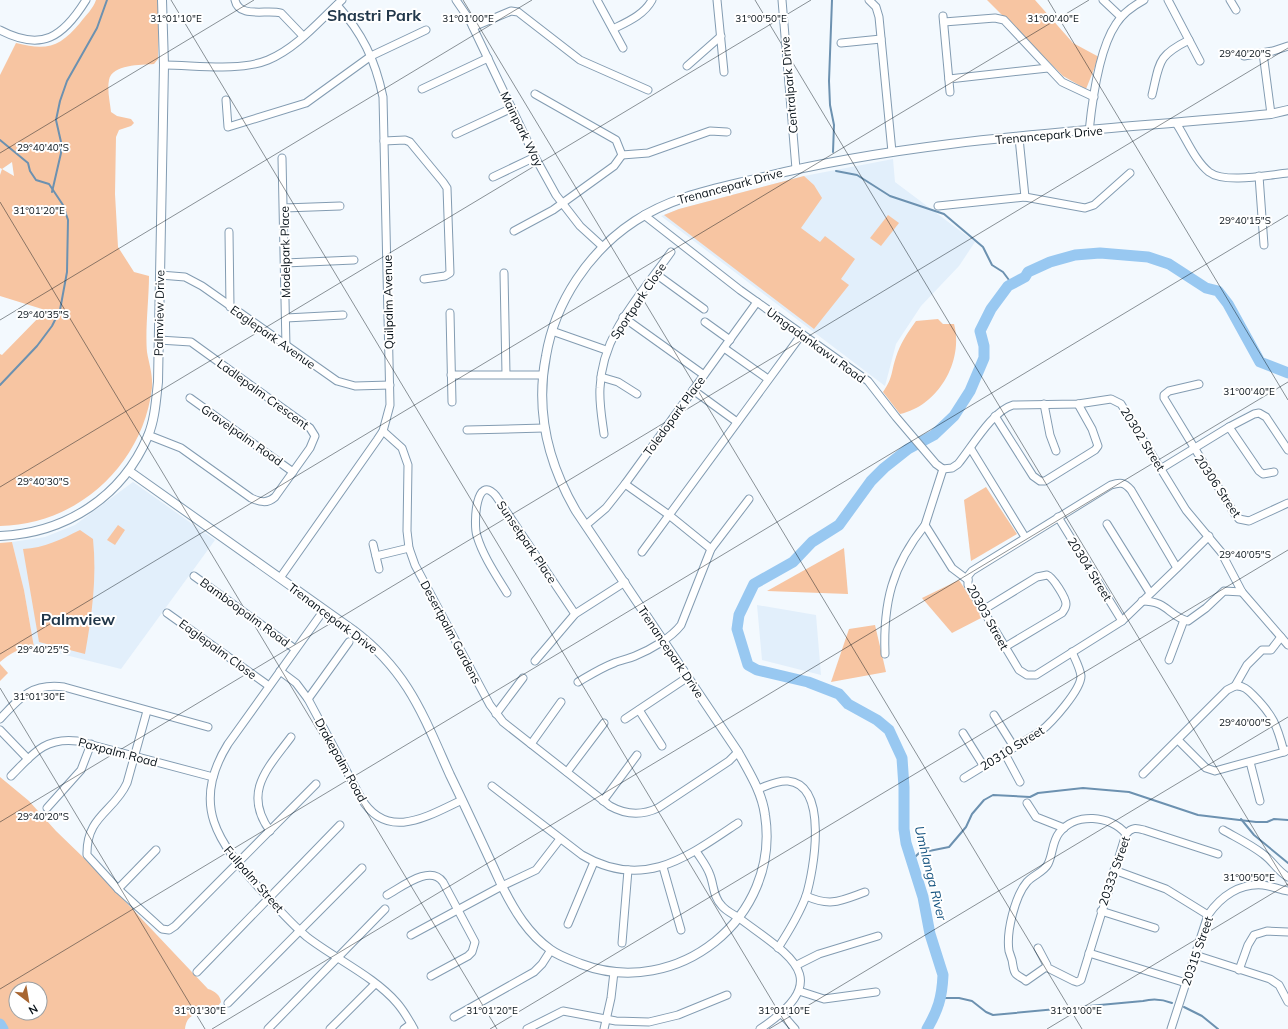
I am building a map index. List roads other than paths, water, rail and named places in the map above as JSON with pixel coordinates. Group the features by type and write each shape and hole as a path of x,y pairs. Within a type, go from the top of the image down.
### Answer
{"street":[{"path":"0,30 31,41 48,39 62,32 70,24 86,0"},
{"name":"Palmview Drive","path":"0,536 34,532 67,521 94,505 129,471 148,434 156,400 159,340 164,65 162,0"},
{"path":"235,0 238,7 243,11 281,13 303,36"},
{"name":"Mainpark Way","path":"456,0 473,27 535,157 561,204 580,226 603,247"},
{"path":"597,0 623,48"},
{"path":"613,30 632,20 645,10 652,0"},
{"path":"718,0 724,72"},
{"name":"Centralpark Drive","path":"782,0 796,169"},
{"path":"869,0 876,7 878,17 892,152"},
{"path":"1103,0 1121,18"},
{"path":"1088,132 1094,97 1108,40 1121,18 1144,0"},
{"path":"1168,0 1200,61"},
{"path":"1230,0 1236,10"},
{"path":"164,65 251,64 274,57 303,36 339,2"},
{"name":"Quilpalm Avenue","path":"280,578 382,431 389,407 390,385 383,97 379,78 371,56 355,25 339,2"},
{"path":"473,27 511,11 518,12 580,60 648,90"},
{"path":"950,92 943,19 995,18 1004,20 1010,24 1048,68 1066,84 1094,97"},
{"path":"226,100 228,127 295,108 312,99 371,56 426,30"},
{"path":"687,66 721,36"},
{"path":"841,44 881,39"},
{"path":"1152,95 1162,57 1173,48 1189,40"},
{"path":"1244,56 1263,53 1288,46"},
{"path":"1263,53 1271,114"},
{"path":"422,89 488,58"},
{"path":"949,79 1048,68"},
{"path":"535,94 616,140 622,155"},
{"path":"456,134 512,108"},
{"name":"Trenancepark Drive","path":"129,471 374,647 393,667 406,684 422,712 513,907 529,930 551,950 594,969 614,972 651,971 682,962 724,936 739,918 757,885 765,854 766,825 758,789 738,752 586,525 568,497 556,472 544,428 541,399 542,375 552,331 569,292 583,271 603,247 620,232 644,215 688,196 796,169 892,152 1019,138 1271,114 1288,110"},
{"path":"1176,123 1204,167 1210,172 1229,178 1288,173"},
{"path":"514,231 561,204 614,166 622,155 648,153 710,131 727,132"},
{"path":"1019,138 1025,197"},
{"path":"384,141 405,140 410,142 444,182 447,188 450,273 445,276 424,279"},
{"path":"493,177 535,157"},
{"name":"Modelpark Place","path":"282,158 286,347"},
{"path":"938,206 1025,197 1085,208 1094,205 1130,173"},
{"path":"1259,176 1264,245"},
{"path":"284,208 340,206"},
{"name":"Umgadankawu Road","path":"644,215 757,302 868,381 936,464 943,469"},
{"path":"229,232 230,307"},
{"name":"Sportpark Close","path":"604,434 600,398 601,377 606,350 623,317 671,252"},
{"path":"285,263 354,260"},
{"path":"504,273 506,374"},
{"path":"656,274 704,308"},
{"name":"Eaglepark Avenue","path":"160,275 178,276 189,279 286,347 343,383 355,386 390,385"},
{"name":"Toledopark Place","path":"586,525 606,508 625,484 757,302"},
{"path":"450,313 452,402"},
{"path":"286,318 343,315"},
{"path":"623,317 704,375"},
{"path":"705,322 730,340"},
{"name":"Sportpark Close","path":"552,331 606,350"},
{"path":"642,552 802,334"},
{"name":"Ladlepalm Crescent","path":"148,434 181,448 251,498 262,502 271,500 275,497 294,472 314,441 315,436 313,430 191,342 159,340"},
{"path":"724,348 768,380"},
{"path":"451,375 542,375"},
{"path":"601,377 618,382 637,394"},
{"path":"1193,448 1164,398 1164,395 1169,391 1199,384"},
{"path":"693,390 737,422"},
{"name":"Gravelpalm Road","path":"190,398 294,472"},
{"name":"20302 Street","path":"971,449 995,416 1004,408 1013,405 1078,404 1111,399 1117,400 1162,468 1186,510 1209,536"},
{"path":"1044,404 1050,435 1056,451"},
{"path":"995,416 1033,476 1040,481 1045,481 1098,446 1092,428 1078,404"},
{"name":"20306 Street","path":"1162,468 1193,448 1254,414 1264,415 1288,450"},
{"path":"1229,427 1259,471 1263,474 1274,472"},
{"path":"467,430 544,428"},
{"name":"Desertpalm Gardens","path":"382,431 402,448 408,465 407,531 409,548 415,565 496,714 513,731 603,801 624,812 638,814 651,811 664,804 729,761 738,752"},
{"name":"20306 Street","path":"1193,448 1239,519 1249,521 1288,503"},
{"path":"885,654 884,625 887,599 897,572 912,542 925,525 943,469 952,468 958,464 971,449 1026,537"},
{"name":"20303 Street","path":"1177,568 1131,490 1122,483 1111,485 972,571 968,580 968,585 1019,670 1030,676 1036,675 1122,621 1177,568 1209,536"},
{"path":"625,484 669,515 711,549"},
{"name":"Sunsetpark Place","path":"507,593 482,548 475,529 475,507 477,500 483,492 488,490 496,496 574,614"},
{"path":"578,682 615,662 636,656 664,640 681,625 711,549 749,499"},
{"name":"20304 Street","path":"1058,517 1122,621"},
{"path":"1108,524 1150,593"},
{"path":"925,525 952,568 968,580"},
{"path":"1209,536 1221,552 1242,592 1288,645"},
{"path":"373,544 379,569"},
{"path":"376,556 409,548"},
{"path":"983,610 1029,581 1042,575 1049,576 1053,579 1065,600 1065,609 1062,613 1005,647"},
{"name":"Bamboopalm Road","path":"194,576 296,649"},
{"path":"535,661 574,614 625,582"},
{"path":"1142,601 1154,601 1184,620 1191,620 1224,591 1242,592"},
{"name":"Fullpalm Street","path":"324,610 218,760 213,776 210,801 213,821 219,836 237,864 268,898 300,930 375,984 398,1004 412,1027"},
{"name":"Eaglepalm Close","path":"167,613 269,686"},
{"path":"1169,660 1184,620"},
{"path":"1144,774 1227,690 1235,686 1251,660 1262,650 1271,650 1281,637"},
{"path":"308,699 349,642"},
{"name":"20310 Street","path":"964,778 1004,752 1041,731 1052,722 1074,692 1081,678 1081,674 1072,652"},
{"name":"Drakepalm Road","path":"280,671 296,683 308,699 365,804 376,814 390,821 407,822 422,818 462,800"},
{"path":"625,719 688,677"},
{"path":"496,714 523,678"},
{"path":"0,719 20,697 27,693 49,686 64,687 208,727"},
{"path":"1178,740 1203,766 1210,770 1221,770 1286,751 1268,710 1245,687 1235,686"},
{"path":"531,744 561,702"},
{"path":"639,710 662,746"},
{"path":"147,711 125,788 94,823 87,849 87,855 118,890 157,927 169,930 175,926 316,784"},
{"path":"994,715 1014,747"},
{"path":"567,772 604,723"},
{"path":"0,730 28,758"},
{"path":"963,733 984,765"},
{"path":"270,830 259,810 257,799 258,788 262,777 291,737"},
{"name":"Paxpalm Road","path":"11,776 28,758 45,745 58,740 77,741 91,744 135,757 213,776"},
{"path":"46,808 81,770 91,744"},
{"path":"1004,752 1020,782"},
{"path":"603,801 637,755"},
{"path":"1250,762 1260,801"},
{"path":"758,789 776,782 793,782 805,790 811,800 815,821 815,854 806,896 793,924 778,948"},
{"path":"492,786 560,839 594,862 628,870 663,867 696,851 738,823"},
{"path":"1027,803 1036,817 1064,828"},
{"path":"1038,948 1045,960 1047,965 1046,967 1029,980 1018,976 1009,951 1009,939 1016,901 1028,881 1048,863 1053,845 1064,828 1074,821 1087,818 1116,824 1126,834"},
{"path":"197,972 340,825"},
{"name":"20333 Street","path":"1046,967 1077,982 1081,980 1114,870 1126,834 1130,830 1136,828 1218,854"},
{"path":"1223,830 1252,845 1271,860 1278,871 1288,877"},
{"path":"411,935 502,886 536,870 560,839"},
{"path":"118,890 156,850"},
{"path":"696,851 710,875 717,900 722,907 778,948 797,966 800,984 799,991 792,1002 781,1014 760,1029"},
{"path":"568,924 594,862"},
{"path":"663,867 680,930"},
{"path":"228,1003 362,868"},
{"path":"622,943 628,870"},
{"path":"1114,870 1175,893 1208,915"},
{"path":"387,896 424,876 432,874 440,877 458,909 473,937 474,948 468,956 431,976"},
{"name":"20315 Street","path":"1171,1029 1208,915 1222,898 1240,888 1257,885 1288,891"},
{"path":"806,896 820,902 831,902 866,892"},
{"path":"268,1029 385,909"},
{"path":"1101,912 1155,928"},
{"path":"1239,970 1248,945 1254,935 1267,931 1288,932"},
{"path":"797,966 819,954 878,936"},
{"path":"454,1017 534,972 542,964 551,950"},
{"path":"1089,953 1186,983"},
{"path":"1195,955 1276,983 1283,991 1288,1002"},
{"path":"604,1029 611,998 614,972"},
{"path":"330,1029 375,984"},
{"path":"799,991 824,999 876,992"},
{"path":"527,1029 563,1011 606,1019 649,1022 678,1015 727,995"},
{"path":"781,1014 795,1029"},
{"path":"404,1029 412,1027"}],"waterway":[{"path":"52,192 61,153 61,142 56,120 60,101 67,81 97,28 107,0"},
{"path":"832,0 829,81 830,105 834,125 833,152"},
{"path":"0,140 28,163 30,171 36,180 49,184 63,205 68,220 67,272 60,310 52,326 37,346 0,385"},
{"path":"836,171 857,175 890,196 944,214 983,247 992,265 1003,272 1012,284"},
{"name":"Umhlanga River","path":"927,1029 939,1004 943,975 930,934 923,897 906,843 904,829 902,758 889,730 877,720 848,704 839,694 808,682 757,670 748,665 737,629 739,615 754,584 793,562 812,542 839,525 871,481 884,468 908,449 934,435 954,416 970,391 984,358 984,346 980,331 991,309 1008,286 1025,277 1028,272 1050,262 1075,255 1100,253 1148,257 1169,264 1206,288 1218,291 1228,304 1260,362 1288,373"},
{"path":"912,860 919,853 949,847 966,827 972,814 984,800 993,795 1030,797 1038,793 1083,788 1129,792 1198,815 1256,822 1267,822 1274,819 1288,820"},
{"path":"1241,819 1254,835 1288,863"},
{"path":"940,998 959,998 972,1001 986,1012 993,1015 1151,999 1172,1003"},
{"path":"1184,1007 1202,1016 1218,1029"},
{"name":"Umhlanga River","path":"0,1024 3,1029"}],"district":[{"name":"Shastri Park","path":"374,15"},
{"name":"Palmview","path":"78,619"}]}
